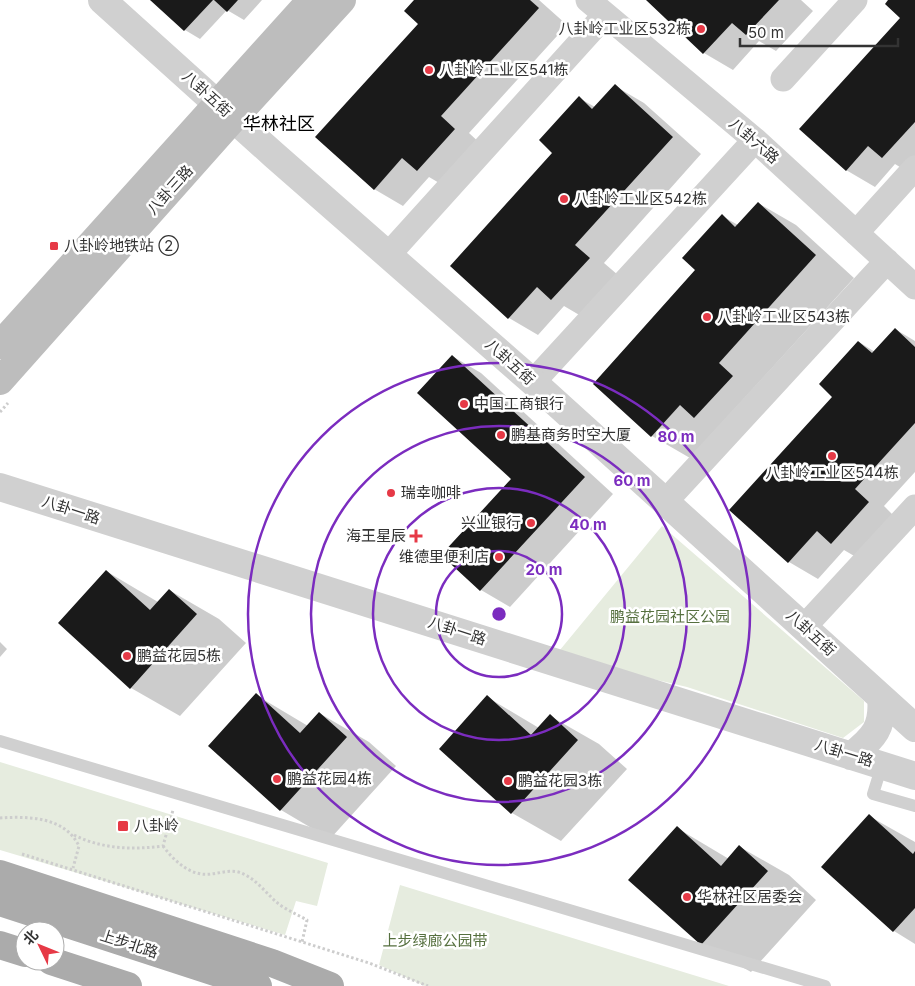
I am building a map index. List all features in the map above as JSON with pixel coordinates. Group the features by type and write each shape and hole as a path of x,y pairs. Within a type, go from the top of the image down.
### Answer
{"main road":[{"name":"八卦三路","path":"0,381 226,110 311,0"},
{"name":"八卦三路","path":"0,344 226,110 342,0"},
{"path":"0,874 272,963 330,986"},
{"name":"上步北路","path":"0,902 258,986"},
{"path":"0,945 15,950"},
{"path":"65,966 128,986"}],"street":[{"name":"八卦五街","path":"102,0 533,382 915,728"},
{"path":"783,79 855,0"},
{"path":"389,254 596,8"},
{"name":"八卦六路","path":"596,8 755,140 915,287"},
{"path":"533,382 755,140"},
{"path":"856,233 915,168"},
{"path":"665,502 887,261"},
{"name":"八卦一路","path":"0,487 915,776"},
{"path":"804,627 915,507"},
{"path":"851,756 868,744 878,729 883,714 881,697"}],"lane":[{"path":"0,741 175,795 824,986"},
{"path":"882,765 873,794 915,806"}],"path":[{"path":"163,846 175,795"},
{"path":"0,818 29,817 46,820 87,842 117,848 134,849 163,846"},
{"path":"73,868 79,846 74,835"},
{"path":"163,846 177,862 191,872 209,875 222,871 240,872 252,879 280,904 307,920 302,942"},
{"path":"18,853 73,868 369,963 428,986"}],"green space":[{"name":"鹏益花园社区公园","path":"662,526 864,701 864,722 843,738 687,687 555,656"},
{"path":"0,762 328,863 317,906 296,901 285,935 0,850"},
{"name":"上步绿廊公园带","path":"400,885 729,986 425,986 379,965"}],"building":[{"path":"150,0 213,0 184,31"},
{"path":"214,0 238,0 227,12"},
{"name":"八卦岭工业区541栋","path":"414,0 530,0 539,8 441,116 455,129 417,171 402,158 374,190 315,137 418,24 404,11"},
{"name":"八卦岭工业区532栋","path":"646,0 779,0 746,35 732,23 703,54"},
{"path":"888,0 915,0 915,122 882,158 868,146 846,171 799,129 900,18 885,4"},
{"name":"八卦岭工业区542栋","path":"615,84 673,137 575,245 590,258 551,300 537,287 508,319 450,266 552,153 539,140 579,96 592,109"},
{"name":"八卦岭工业区543栋","path":"758,202 816,255 719,363 733,376 694,418 680,405 651,437 593,384 695,270 682,258 722,214 735,227"},
{"name":"八卦岭工业区544栋","path":"895,328 915,347 915,423 855,489 869,502 831,544 817,531 788,563 729,510 832,397 819,384 858,341 872,353"},
{"name":"鹏基商务时空大厦","path":"452,355 585,477 480,591 441,555 511,479 417,393"},
{"name":"鹏益花园5栋","path":"106,570 150,610 169,589 197,614 130,689 58,623"},
{"name":"鹏益花园4栋","path":"256,693 300,733 319,712 347,737 280,811 208,746"},
{"name":"鹏益花园3栋","path":"487,695 531,735 550,714 578,740 511,814 439,749"},
{"path":"869,814 913,854 915,851 915,908 893,932 821,867"},
{"path":"677,826 721,866 739,845 768,871 701,945 628,880"}],"place":[{"name":"八卦岭工业区532栋","path":"701,29"},
{"name":"八卦岭工业区541栋","path":"429,70"},
{"name":"八卦岭工业区542栋","path":"564,199"},
{"name":"八卦岭地铁站 ②","path":"54,246"},
{"name":"八卦岭工业区543栋","path":"707,317"},
{"name":"中国工商银行","path":"464,404"},
{"name":"鹏基商务时空大厦","path":"501,435"},
{"name":"八卦岭工业区544栋","path":"832,456"},
{"name":"瑞幸咖啡","path":"391,493"},
{"name":"兴业银行","path":"531,523"},
{"name":"海王星辰","path":"416,536"},
{"name":"维德里便利店","path":"499,557"},
{"name":"鹏益花园5栋","path":"127,656"},
{"name":"鹏益花园4栋","path":"277,779"},
{"name":"鹏益花园3栋","path":"508,781"},
{"name":"八卦岭","path":"123,826"},
{"name":"华林社区居委会","path":"687,897"}],"district":[{"name":"华林社区","path":"279,124"}]}
